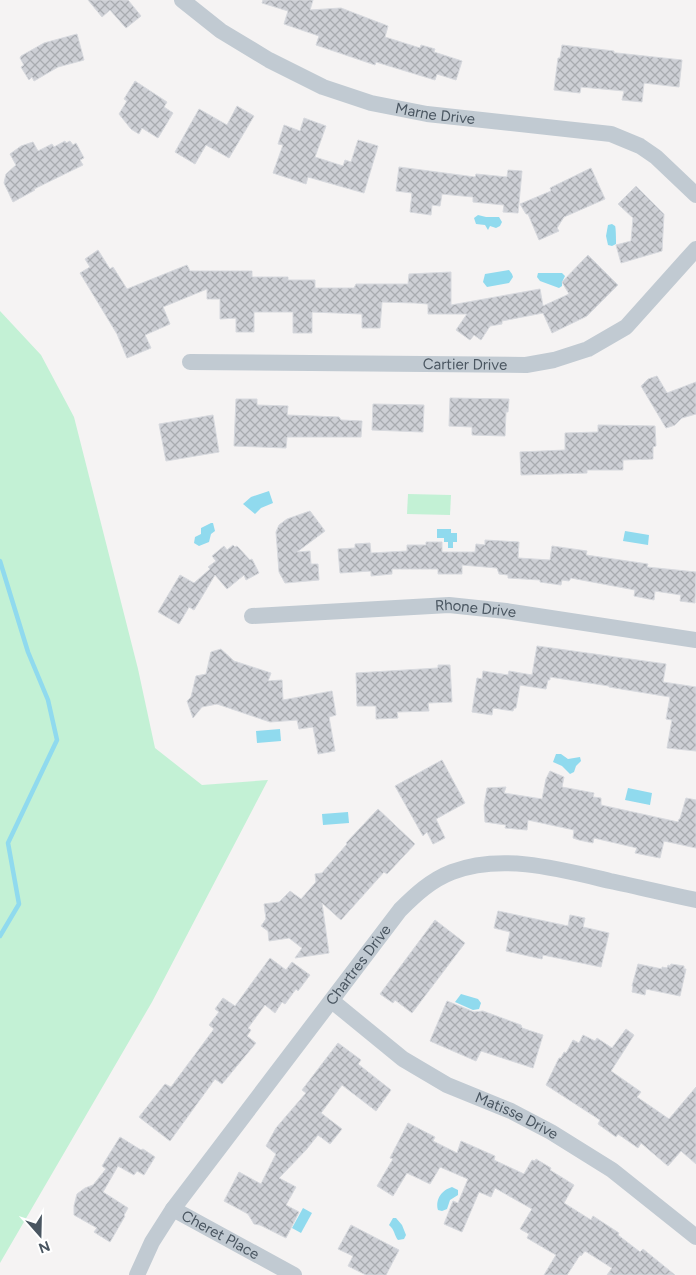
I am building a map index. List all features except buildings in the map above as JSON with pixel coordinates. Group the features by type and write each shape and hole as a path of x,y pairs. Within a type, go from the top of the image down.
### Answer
{"street":[{"name":"Marne Drive","path":"182,0 221,31 269,60 323,87 371,103 427,114 612,134 640,146 656,157 696,194"},
{"name":"Cartier Drive","path":"190,362 526,365 554,360 588,349 626,327 696,249"},
{"name":"Rhone Drive","path":"252,616 449,605 506,611 696,640"},
{"name":"Chartres Drive","path":"137,1275 152,1242 173,1209 400,910 423,888 451,872 478,864 508,863 556,868 696,900"},
{"name":"Matisse Drive","path":"332,1001 403,1059 447,1084 511,1111 551,1132 612,1170 696,1238"},
{"name":"Cheret Place","path":"173,1209 294,1275"}],"green space":[{"path":"0,311 41,355 74,417 138,669 155,748 202,785 268,780 152,1002 0,1263"},
{"path":"408,494 451,495 450,515 407,514"}],"water":[{"path":"478,215 499,217 502,222 496,228 490,226 488,230 485,225 476,224 474,218"},
{"path":"612,224 615,226 616,244 612,246 608,245 606,236 608,225"},
{"path":"509,270 513,277 509,283 487,287 483,282 485,274"},
{"path":"538,273 562,273 565,276 562,286 559,288 540,281 537,277"},
{"path":"269,491 273,503 261,508 255,514 243,504 251,497"},
{"path":"213,523 215,531 211,534 209,542 199,546 194,543 195,537 201,534 201,528"},
{"path":"437,529 451,529 451,533 457,533 457,542 453,542 453,548 448,548 448,542 444,542 444,538 437,538"},
{"path":"625,531 649,535 648,545 623,541"},
{"path":"280,729 281,741 257,743 256,731"},
{"path":"556,754 561,754 568,759 580,757 581,761 576,766 574,772 570,774 562,766 553,762"},
{"path":"628,788 652,793 650,805 625,800"},
{"path":"348,812 349,823 323,825 322,814"},
{"path":"461,994 478,999 481,1003 479,1009 473,1010 455,1002"},
{"path":"452,1187 458,1190 458,1195 450,1200 447,1209 438,1210 438,1199 445,1190"},
{"path":"303,1208 312,1213 301,1233 292,1228"},
{"path":"393,1218 396,1218 402,1225 406,1235 404,1239 398,1240 389,1225"}],"waterway":[{"path":"0,561 28,652 48,700 57,740 8,843 19,904 0,936"}]}
